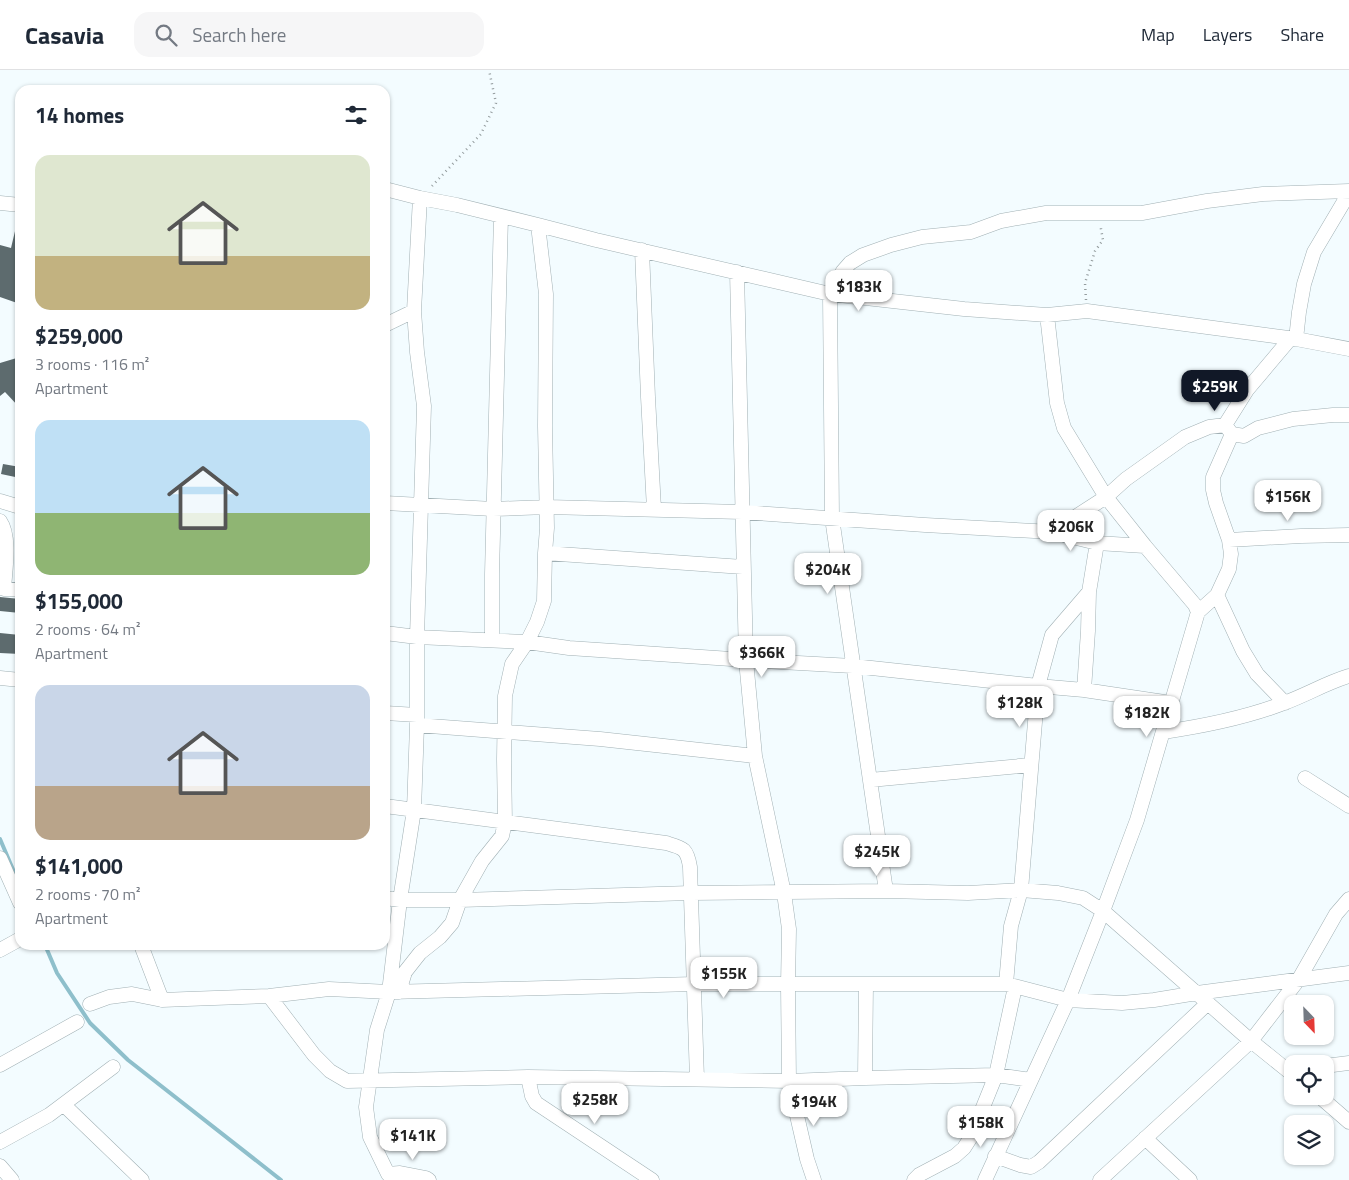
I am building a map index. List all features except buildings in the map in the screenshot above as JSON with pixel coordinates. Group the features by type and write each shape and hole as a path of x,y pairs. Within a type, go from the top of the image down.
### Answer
{"street":[{"path":"390,190 830,294 964,309 1047,315 1087,311 1293,339 1349,349"},
{"path":"886,891 832,518 830,294 843,271 850,263 863,255 891,245 922,237 971,232 1001,221 1046,213 1142,213 1207,201 1263,194 1349,192"},
{"path":"985,1180 1068,1000 1103,911 1137,820 1198,612 1217,595 1229,569 1231,554 1229,540 1216,503 1213,477 1229,430 1247,390 1293,339 1304,284 1314,252 1349,192"},
{"path":"394,992 400,900 414,810 417,720 417,637 424,406 414,312 420,198"},
{"path":"0,203 15,205"},
{"path":"492,639 493,509 501,216"},
{"path":"429,1180 400,1173 391,1177 370,1137 366,1107 378,1030 394,992 405,972 420,953 440,937 452,923 460,900 482,860 502,836 505,822 505,696 512,664 527,642 537,622 544,601 547,528 545,426 546,294 538,225"},
{"path":"642,250 654,509"},
{"path":"737,272 746,660 755,756 784,893 789,929 789,1081 807,1159 814,1180"},
{"path":"390,323 414,312"},
{"path":"1047,315 1057,403 1064,428 1106,497 1195,605 1198,612"},
{"path":"1052,532 1106,497 1185,437 1209,426 1229,430 1244,436 1258,428 1293,419 1349,415"},
{"path":"0,501 15,506"},
{"path":"390,503 493,509 547,507 742,512 1052,532 1098,543 1145,546"},
{"path":"0,521 3,526 7,554 2,589 15,590"},
{"path":"1229,540 1349,535"},
{"path":"1084,690 1089,592 1098,543"},
{"path":"545,553 744,567"},
{"path":"914,1180 919,1175 955,1156 964,1148 971,1137 996,1075 1010,985 1011,926 1021,890 1038,686 1052,635 1089,592"},
{"path":"1217,595 1243,652 1257,674 1285,703"},
{"path":"390,634 417,637 492,639 569,648 853,666 1084,690 1172,703"},
{"path":"1163,732 1197,727 1246,716 1285,703 1331,681 1349,676"},
{"path":"0,678 15,680"},
{"path":"390,715 504,732 600,739 755,756"},
{"path":"870,780 1031,765"},
{"path":"1305,778 1349,806"},
{"path":"390,807 666,843 681,847 688,855 691,893 697,1079"},
{"path":"0,858 15,892"},
{"path":"390,899 460,900 691,893 886,891 968,893 1021,890 1058,893 1083,898 1103,911 1251,1040 1284,1066"},
{"path":"1100,1180 1251,1040 1299,979 1336,914 1349,899"},
{"path":"0,950 15,942"},
{"path":"143,950 162,1000"},
{"path":"90,1004 110,997 132,994 162,1000 269,996 330,989 394,992 694,984 866,984 1010,985 1068,1000 1122,1004 1349,973"},
{"path":"865,1078 866,984"},
{"path":"269,996 314,1055 330,1071 347,1081 528,1077 789,1081 996,1075 1031,1080"},
{"path":"995,1156 1031,1167 1039,1162 1208,1003"},
{"path":"0,1066 77,1022"},
{"path":"1334,1065 1349,1063"},
{"path":"0,1142 49,1115 113,1067"},
{"path":"528,1077 532,1096 536,1103 652,1180"},
{"path":"64,1105 142,1180"},
{"path":"1329,1105 1349,1122"},
{"path":"1145,1138 1190,1180"},
{"path":"0,1166 12,1180"}],"path":[{"path":"420,198 481,134 496,104 489,70"},
{"path":"1087,311 1085,284 1095,251 1103,240 1102,224 1109,213"}],"waterway":[{"path":"0,839 15,874"},
{"path":"47,950 57,973 90,1023 128,1060 281,1180"}]}
